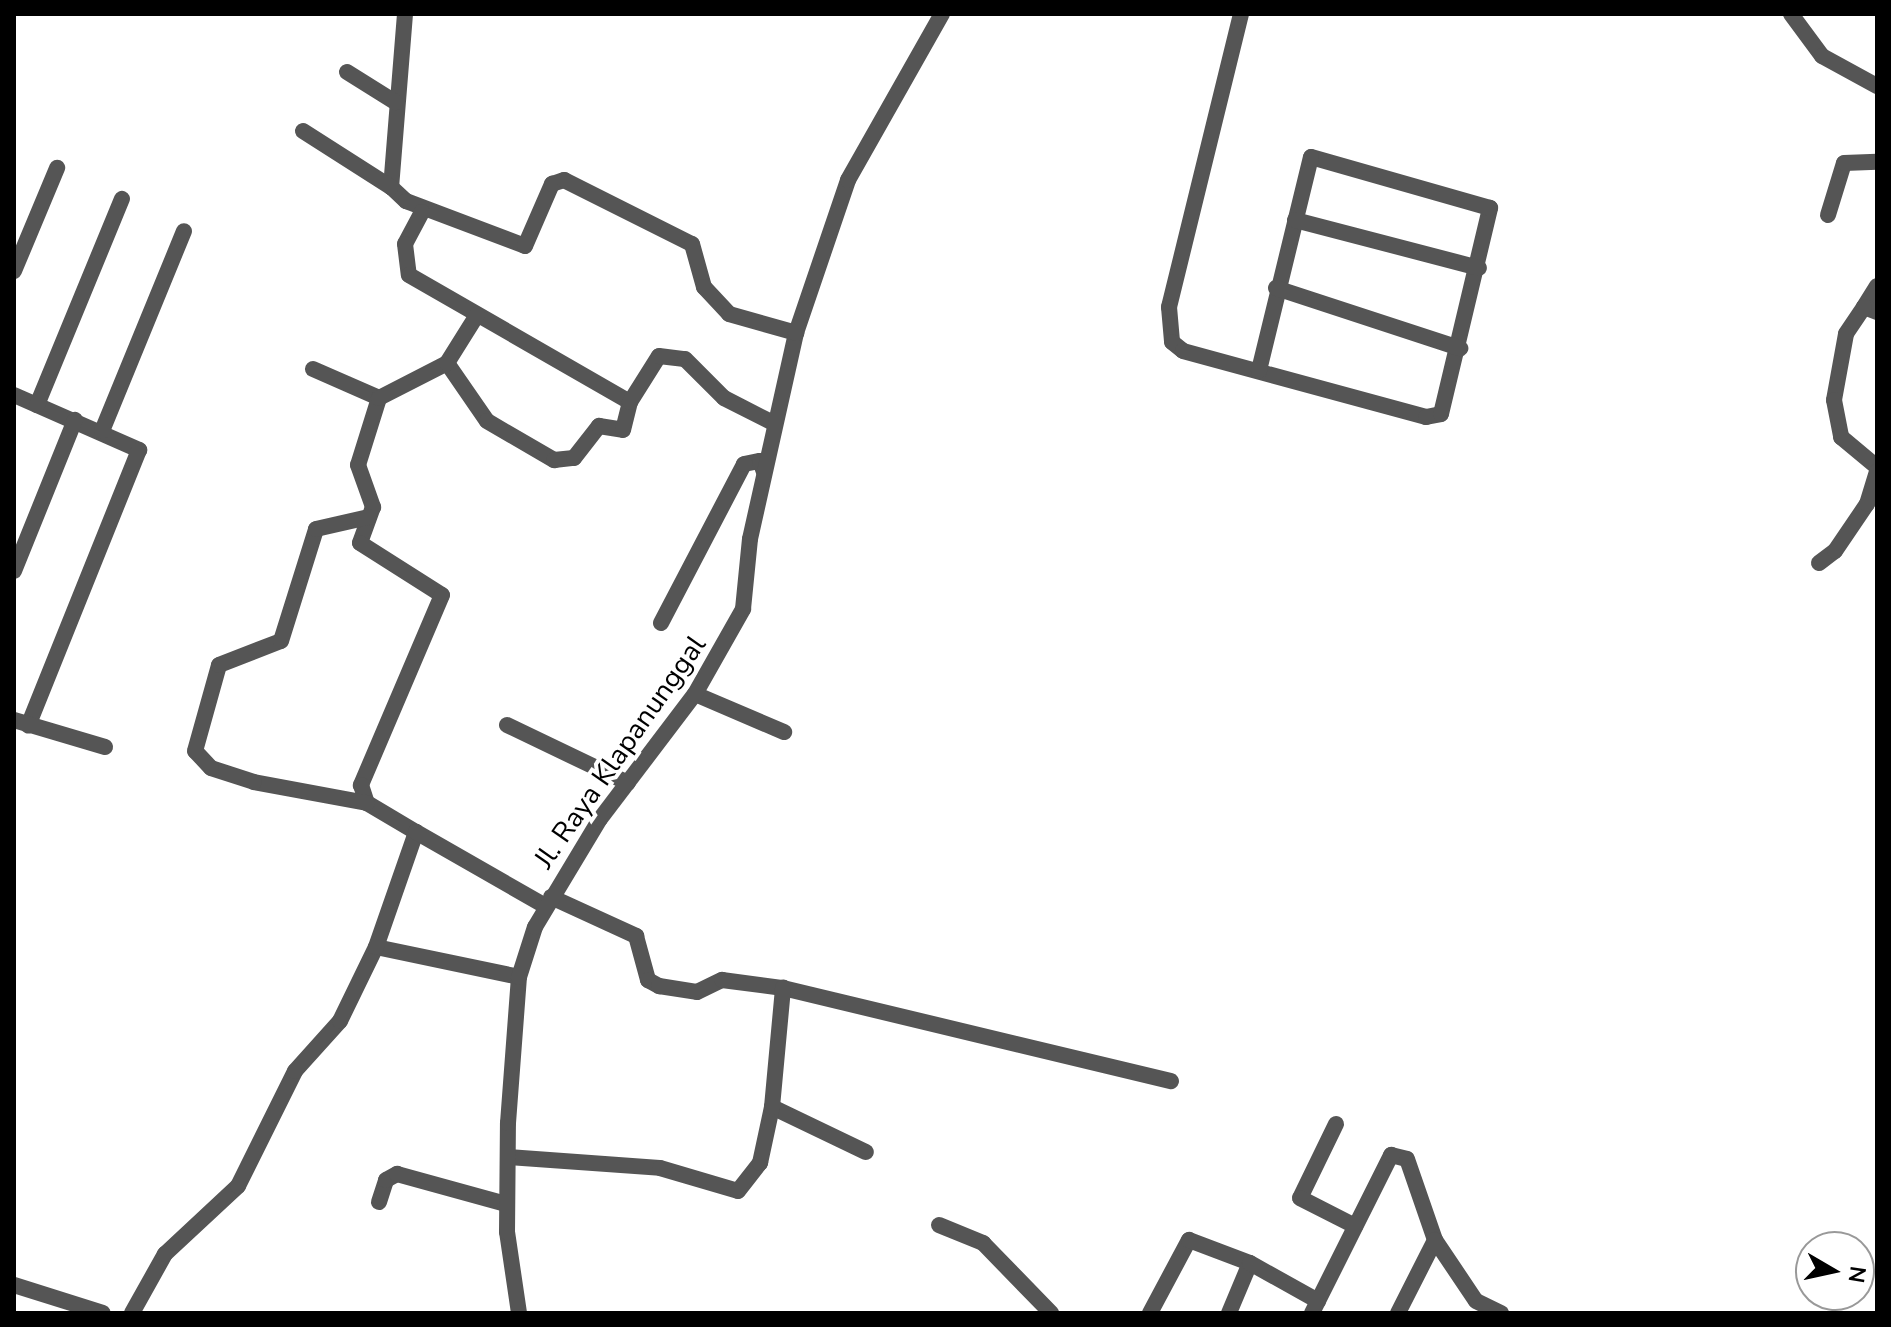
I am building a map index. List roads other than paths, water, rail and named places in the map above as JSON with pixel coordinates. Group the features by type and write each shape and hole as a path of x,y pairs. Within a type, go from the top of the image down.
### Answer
{"street":[{"path":"391,187 395,102 405,14"},
{"name":"Jl. Raya Klapanunggal","path":"519,1313 506,1204 519,977 548,902 628,783 695,694 743,609 773,423 796,333 848,180 942,14"},
{"path":"1241,14 1168,326 1183,351 1259,371 1434,417 1446,406 1479,268 1488,206 1311,157 1276,288 1259,371"},
{"path":"1791,14 1822,56 1877,86"},
{"path":"347,72 395,102"},
{"path":"303,131 391,187 422,212 525,246 552,184 564,180 692,244 700,254 696,273 729,314 796,333"},
{"path":"1828,215 1844,163 1877,162"},
{"path":"14,271 57,168"},
{"path":"37,405 122,199"},
{"path":"422,212 405,244 409,275 477,315 509,327 630,402"},
{"path":"1295,220 1479,268"},
{"path":"102,431 184,231"},
{"path":"1819,563 1835,551 1867,504 1877,470 1841,437 1834,400 1846,334 1871,309 1877,286"},
{"path":"1276,288 1460,348"},
{"path":"367,803 361,785 367,761 442,595 412,569 363,547 372,500 357,475 379,398 447,363 477,315"},
{"path":"447,363 487,421 554,460 574,458 599,426 623,430 630,402 648,368 671,354 699,369 724,398 773,423"},
{"path":"313,369 379,398"},
{"path":"14,395 135,444 139,455 21,723 105,747"},
{"path":"14,571 75,420"},
{"path":"661,623 744,464 760,461 764,472"},
{"path":"369,517 316,529 281,641 219,665 195,751 211,768 254,782 367,803 548,902 636,936 652,984 697,992 722,980 783,988 1171,1081"},
{"path":"695,694 784,732"},
{"path":"507,725 628,783"},
{"path":"132,1313 165,1254 245,1177 295,1071 340,1021 376,947 416,832"},
{"path":"376,947 519,977"},
{"path":"508,1157 660,1168 738,1191 760,1163 772,1107 783,988"},
{"path":"772,1107 866,1152"},
{"path":"1336,1124 1300,1198 1355,1226"},
{"path":"1150,1313 1189,1240 1250,1263 1315,1307 1391,1155 1403,1155 1435,1240 1473,1307 1501,1313"},
{"path":"379,1202 386,1180 397,1174 506,1204"},
{"path":"939,1225 983,1243 1051,1313"},
{"path":"1398,1313 1435,1240"},
{"path":"1229,1313 1250,1263"},
{"path":"14,1285 103,1313"}]}
